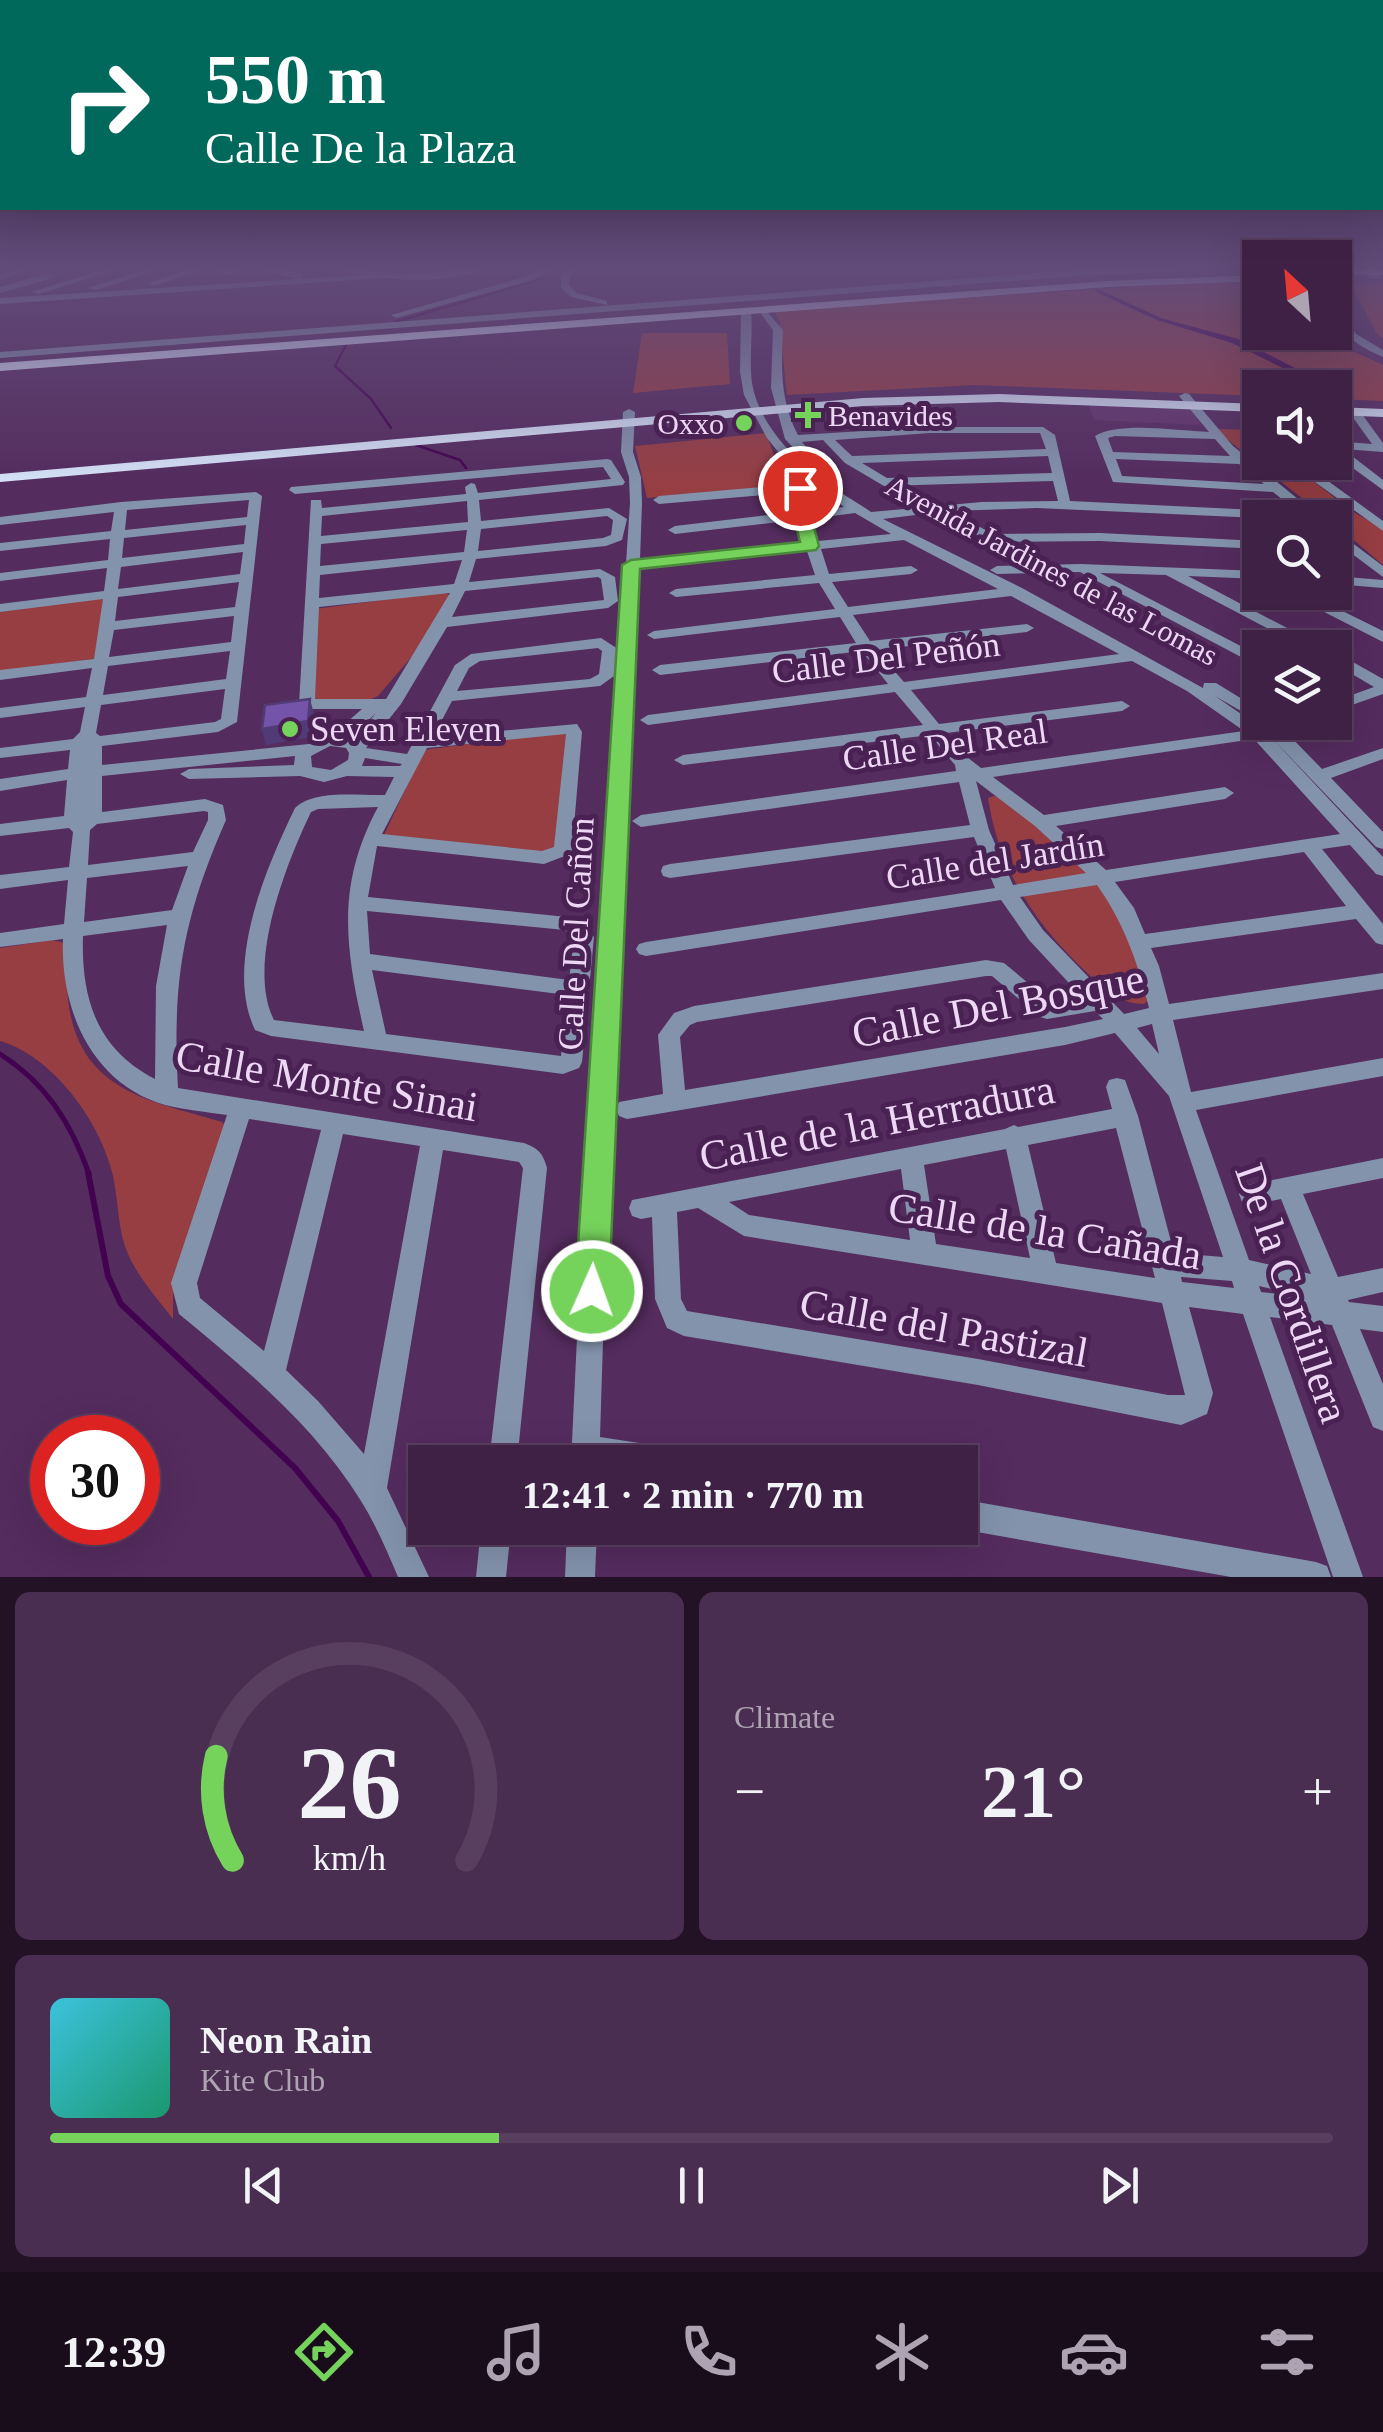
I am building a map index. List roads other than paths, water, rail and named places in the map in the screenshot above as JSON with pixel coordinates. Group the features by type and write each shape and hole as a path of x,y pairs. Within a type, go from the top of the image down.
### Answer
{"main road":[{"path":"52,359 279,339"},
{"path":"0,358 52,359 343,339"},
{"path":"52,359 70,347"},
{"path":"0,478 779,404 953,398 1242,400"},
{"path":"1188,400 1242,406"},
{"path":"1352,403 1383,404"},
{"path":"1352,412 1383,413"},
{"path":"0,468 630,417"}],"street":[{"path":"0,358 70,347 185,339"},
{"name":"Avenida Jardines de las Lomas","path":"747,339 742,376 753,406 803,490 874,512 997,570 1242,712"},
{"name":"Avenida Jardines de las Lomas","path":"775,339 774,369 779,404 792,439 803,490"},
{"path":"1356,339 1383,354"},
{"path":"1352,343 1383,361"},
{"path":"1188,400 1216,436 1290,500"},
{"path":"1355,412 1382,448"},
{"name":"Calle Del Cañon","path":"586,1445 595,1213 636,484 627,452 630,417"},
{"path":"792,439 930,430 1039,429 1049,435 1065,505"},
{"path":"1216,436 1108,432 1101,436 1112,474 1123,480 1274,488"},
{"path":"826,437 874,478 890,483 1056,476"},
{"path":"1352,447 1382,448"},
{"path":"849,460 1051,452"},
{"path":"1108,455 1241,460"},
{"path":"1352,461 1383,486"},
{"path":"295,490 607,463 619,482 316,513"},
{"path":"0,796 85,778 308,749 336,740 402,687 444,622 470,556 474,498 468,474"},
{"path":"1318,480 1383,527"},
{"name":"Avenida Jardines de las Lomas","path":"803,490 838,484 908,536 1242,714"},
{"path":"317,488 307,704 384,704"},
{"path":"675,530 803,490"},
{"path":"803,490 810,546 841,612 968,770"},
{"path":"659,500 803,490 874,512 1065,505 1242,514"},
{"path":"0,521 121,506 256,496 230,720 221,727 87,739 0,753"},
{"name":"Calle Monte Sinai","path":"121,506 112,592 87,739 75,928 76,993 85,1029 100,1052 123,1074 167,1096 524,1153 534,1164 505,1445"},
{"path":"934,508 992,538 1100,537 1242,544"},
{"path":"313,570 614,540 620,516 609,512 315,541"},
{"path":"0,548 252,520"},
{"path":"631,565 908,536"},
{"path":"0,577 249,547"},
{"path":"1352,548 1383,573"},
{"path":"1081,568 1242,653"},
{"path":"997,570 1081,568 1242,575"},
{"path":"676,593 910,570"},
{"path":"1166,570 1283,630"},
{"path":"311,603 605,574 611,602 444,622"},
{"path":"0,608 246,577"},
{"path":"1352,581 1383,584"},
{"path":"654,636 1032,588"},
{"path":"1328,610 1383,637"},
{"path":"107,626 243,611"},
{"path":"660,670 1027,628"},
{"path":"376,1041 356,903 370,839 446,697 468,660 606,644 610,649 606,676 601,680 446,697"},
{"path":"0,675 240,645"},
{"name":"Calle Del Peñón","path":"648,720 1131,657"},
{"path":"1352,668 1383,688"},
{"path":"0,713 235,683"},
{"path":"1352,700 1383,688"},
{"path":"346,771 356,762 357,750 384,704"},
{"path":"683,760 1122,706"},
{"path":"370,839 544,858 563,850 574,732 571,728 421,743"},
{"name":"Calle Del Real","path":"641,822 1242,730"},
{"path":"336,740 409,766"},
{"name":"Avenida Jardines de las Lomas","path":"1280,740 1373,834"},
{"name":"Avenida Jardines de las Lomas","path":"1282,740 1322,776 1373,834 1383,869"},
{"path":"302,770 300,760 308,749"},
{"path":"1322,776 1383,753"},
{"path":"0,785 302,770 322,776 409,766"},
{"name":"De la Cordillera","path":"968,770 1041,822 1100,876 1124,908 1141,942 1163,1013 1181,1098 1348,1577"},
{"name":"De la Cordillera","path":"968,770 980,830 1006,892 1036,934 1120,1023 1181,1098"},
{"path":"1041,822 1225,793"},
{"path":"356,903 570,924 578,928 584,937 571,1062 563,1065 263,1024 258,977 260,933 270,886 304,808 315,803 390,801"},
{"path":"0,830 83,823 205,805 217,809 217,820 176,918 164,996 167,1096"},
{"path":"670,871 980,830"},
{"name":"Calle del Jardín","path":"646,949 1373,834"},
{"path":"1308,846 1383,938"},
{"path":"0,882 198,858"},
{"path":"1141,942 1360,911"},
{"path":"0,940 176,918"},
{"path":"362,961 580,989"},
{"path":"675,1102 669,1035 682,1019 694,1014 986,968 997,968 1047,1011 1100,1002"},
{"name":"Calle Del Bosque","path":"627,1108 1065,1036 1163,1013 1383,981"},
{"path":"1181,1098 1383,1066"},
{"path":"1118,1086 1173,1293"},
{"path":"240,1110 184,1283 184,1296 188,1305 272,1373 326,1430 372,1489 414,1577"},
{"name":"Calle de la Herradura","path":"676,1319 668,1299 652,1206 1128,1116"},
{"path":"272,1373 334,1123"},
{"path":"1014,1136 1046,1273"},
{"path":"372,1489 433,1138"},
{"path":"910,1157 925,1254"},
{"path":"1251,1194 1383,1168"},
{"path":"1288,1187 1383,1417"},
{"name":"Calle de la Cañada","path":"703,1198 744,1224 1173,1293 1254,1303 1335,1302 1383,1319"},
{"path":"1166,1264 1243,1270 1335,1302 1383,1280"},
{"name":"Calle del Pastizal","path":"676,1319 705,1328 978,1372 1180,1411 1197,1404 1198,1394 1173,1293"},
{"path":"978,1517 1316,1577"},
{"path":"490,1577 494,1545"},
{"path":"580,1577 581,1545"}],"waterway":[{"path":"1227,339 1294,370"},
{"path":"346,345 335,366 371,399 391,428"},
{"path":"416,445 460,460 466,468"},
{"path":"0,1054 44,1091 65,1121 89,1174"},
{"path":"88,1172 108,1276 121,1304 295,1468 338,1521 369,1577"}],"place":[{"name":"Benavides","path":"808,415"},
{"name":"Oxxo","path":"744,423"},
{"name":"Seven Eleven","path":"290,729"}]}
